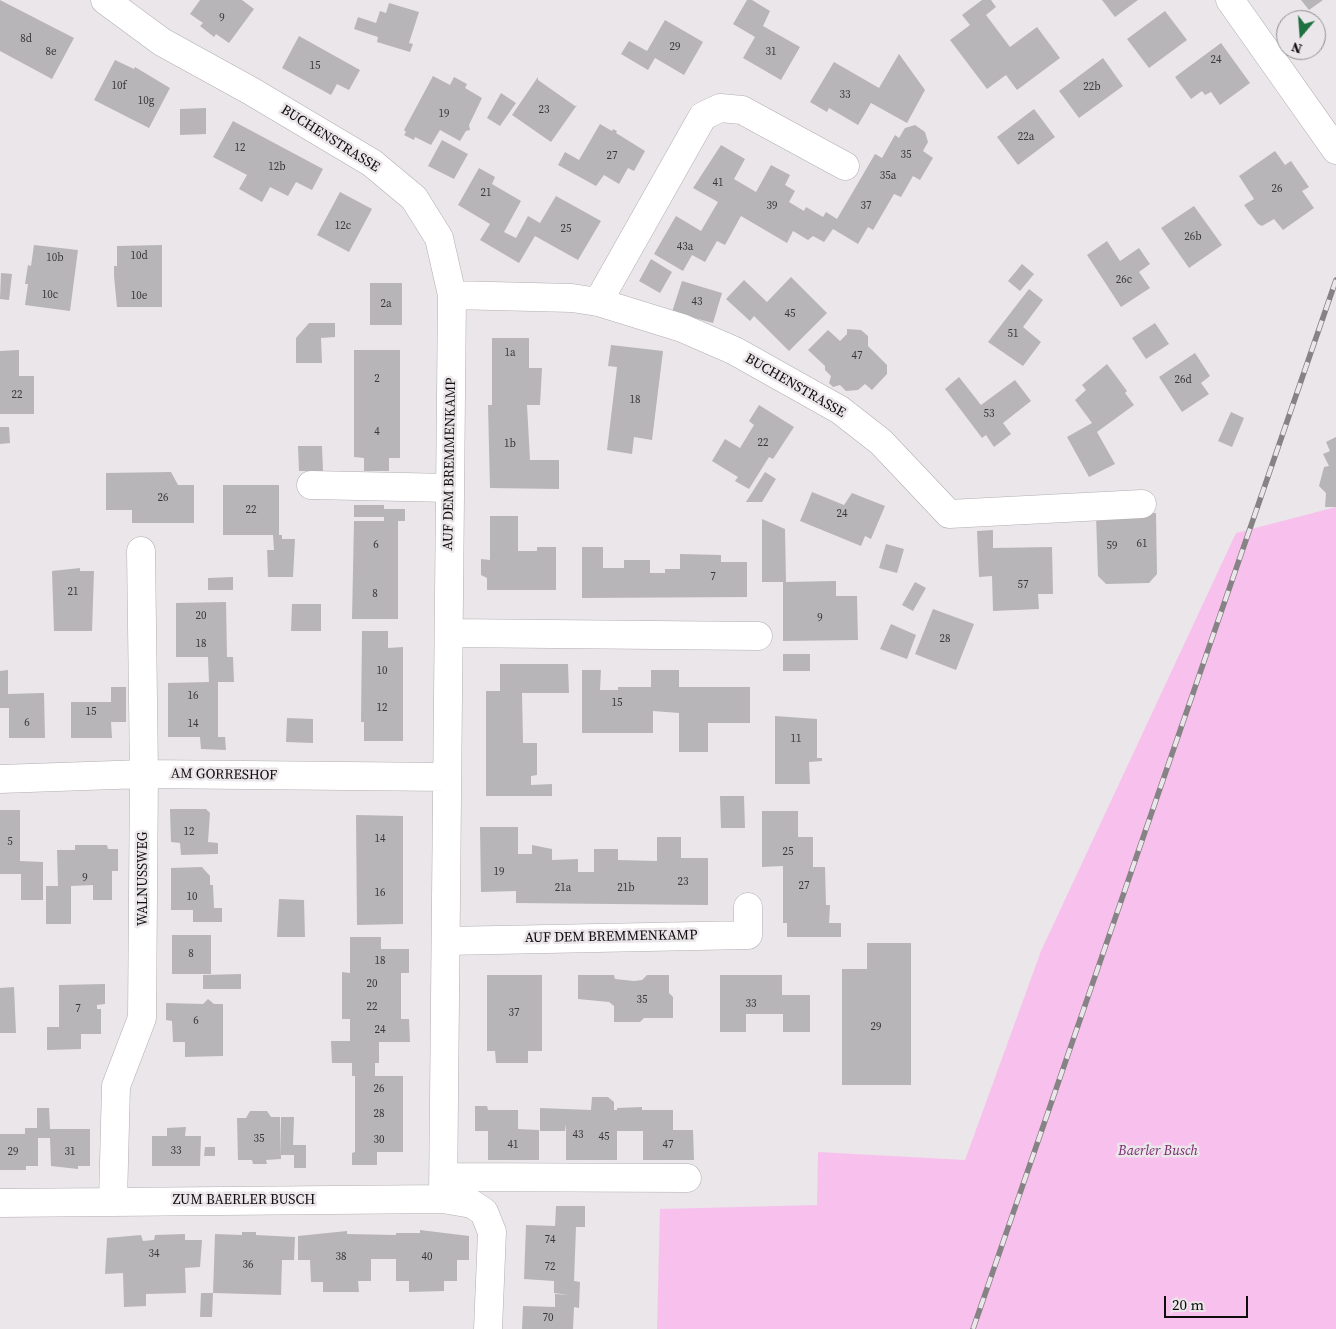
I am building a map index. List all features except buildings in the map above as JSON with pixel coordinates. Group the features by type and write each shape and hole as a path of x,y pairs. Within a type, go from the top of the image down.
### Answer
{"street":[{"name":"BUCHENSTRASSE","path":"105,0 162,42 251,91 372,163 407,192 414,198 440,238 452,295 572,298 598,302 682,328 735,351 840,410 881,442 949,514 1142,504"},
{"path":"1230,0 1336,150"},
{"path":"598,302 703,116 720,108 742,110 845,166"},
{"name":"AUF DEM BREMMENKAMP","path":"444,1188 452,295"},
{"path":"311,485 450,488"},
{"name":"WALNUSSWEG","path":"113,1201 116,1086 142,1018 144,774 140,551"},
{"path":"449,633 758,636"},
{"name":"AM GORRESHOF","path":"0,779 144,774 447,778"},
{"name":"AUF DEM BREMMENKAMP","path":"446,941 748,935 748,907"},
{"path":"444,1188 687,1178"},
{"name":"ZUM BAERLER BUSCH","path":"0,1203 113,1201 444,1188 484,1212 492,1232 488,1329"}],"green space":[{"name":"Baerler Busch","path":"1336,507 1336,1329 657,1329 660,1209 817,1205 818,1152 965,1160 1041,951 1236,533"}],"railway":[{"path":"973,1329 1336,280"}]}
